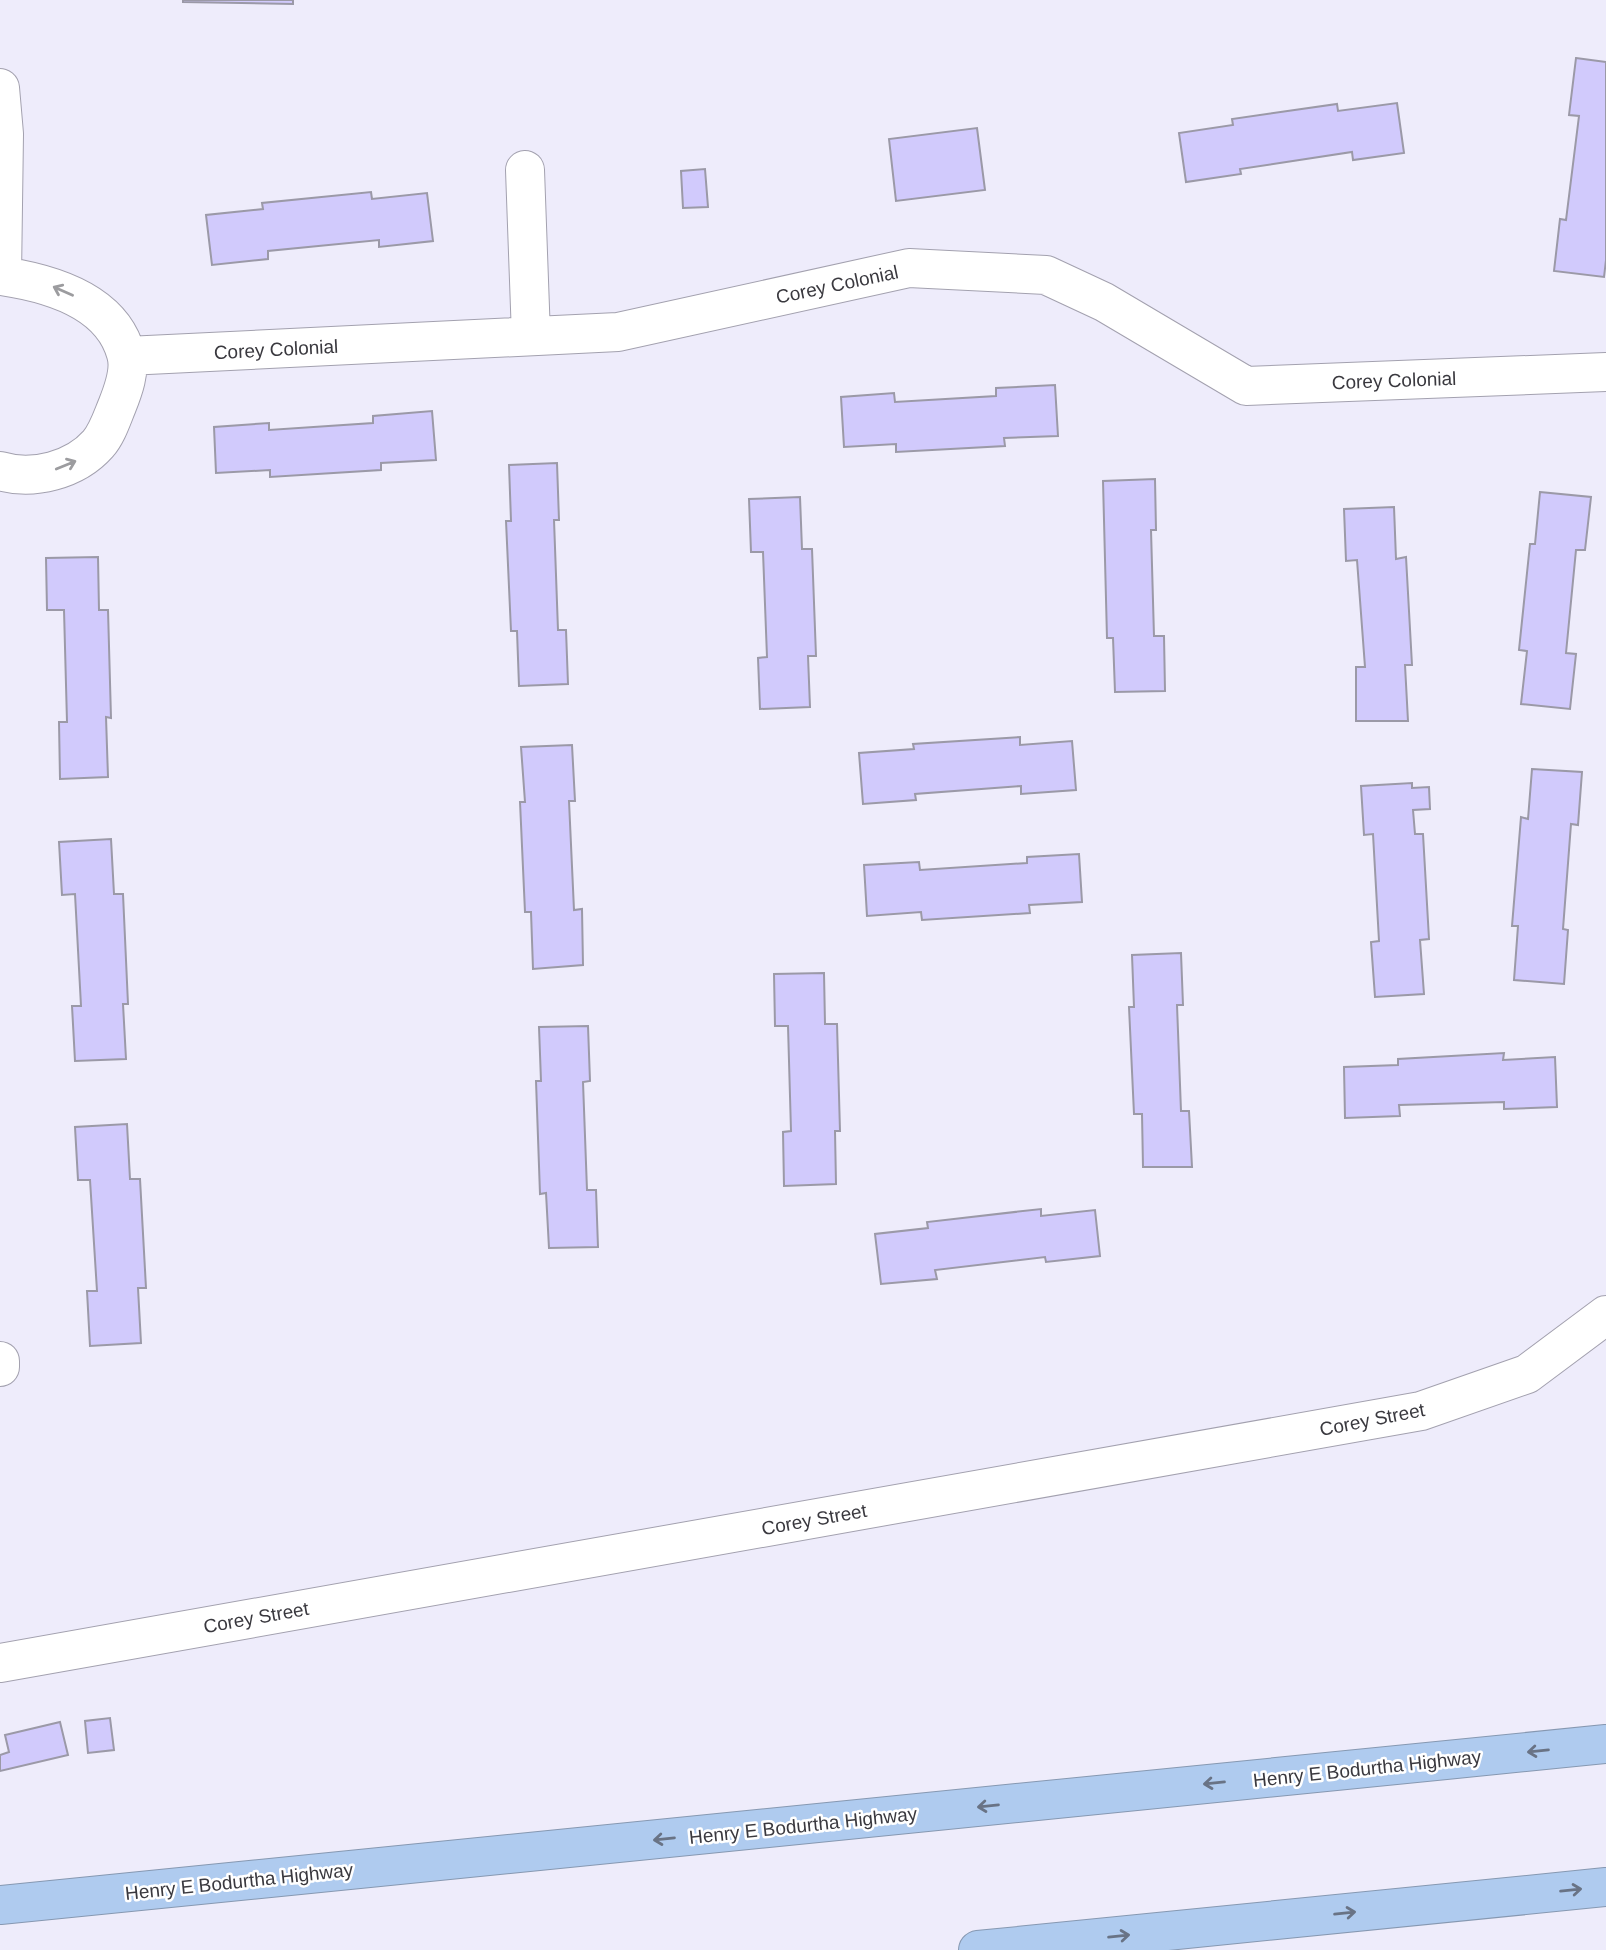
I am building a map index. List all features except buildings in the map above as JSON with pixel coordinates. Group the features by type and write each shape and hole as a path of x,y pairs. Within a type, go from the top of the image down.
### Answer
{"highway":[{"name":"Henry E Bodurtha Highway","path":"0,1905 1606,1744"},
{"path":"978,1950 1606,1886"}],"street":[{"path":"0,88 4,134 1,276 33,281 85,302 119,337 127,356 124,388 113,415 100,442 83,458 39,474 15,475 0,471"},
{"path":"525,170 531,337"},
{"name":"Corey Colonial","path":"127,356 618,332 909,268 1046,275 1104,302 1246,386 1606,372"},
{"name":"Corey Street","path":"0,1663 1421,1411 1527,1374 1606,1315"},
{"path":"0,1361 0,1367"}]}
